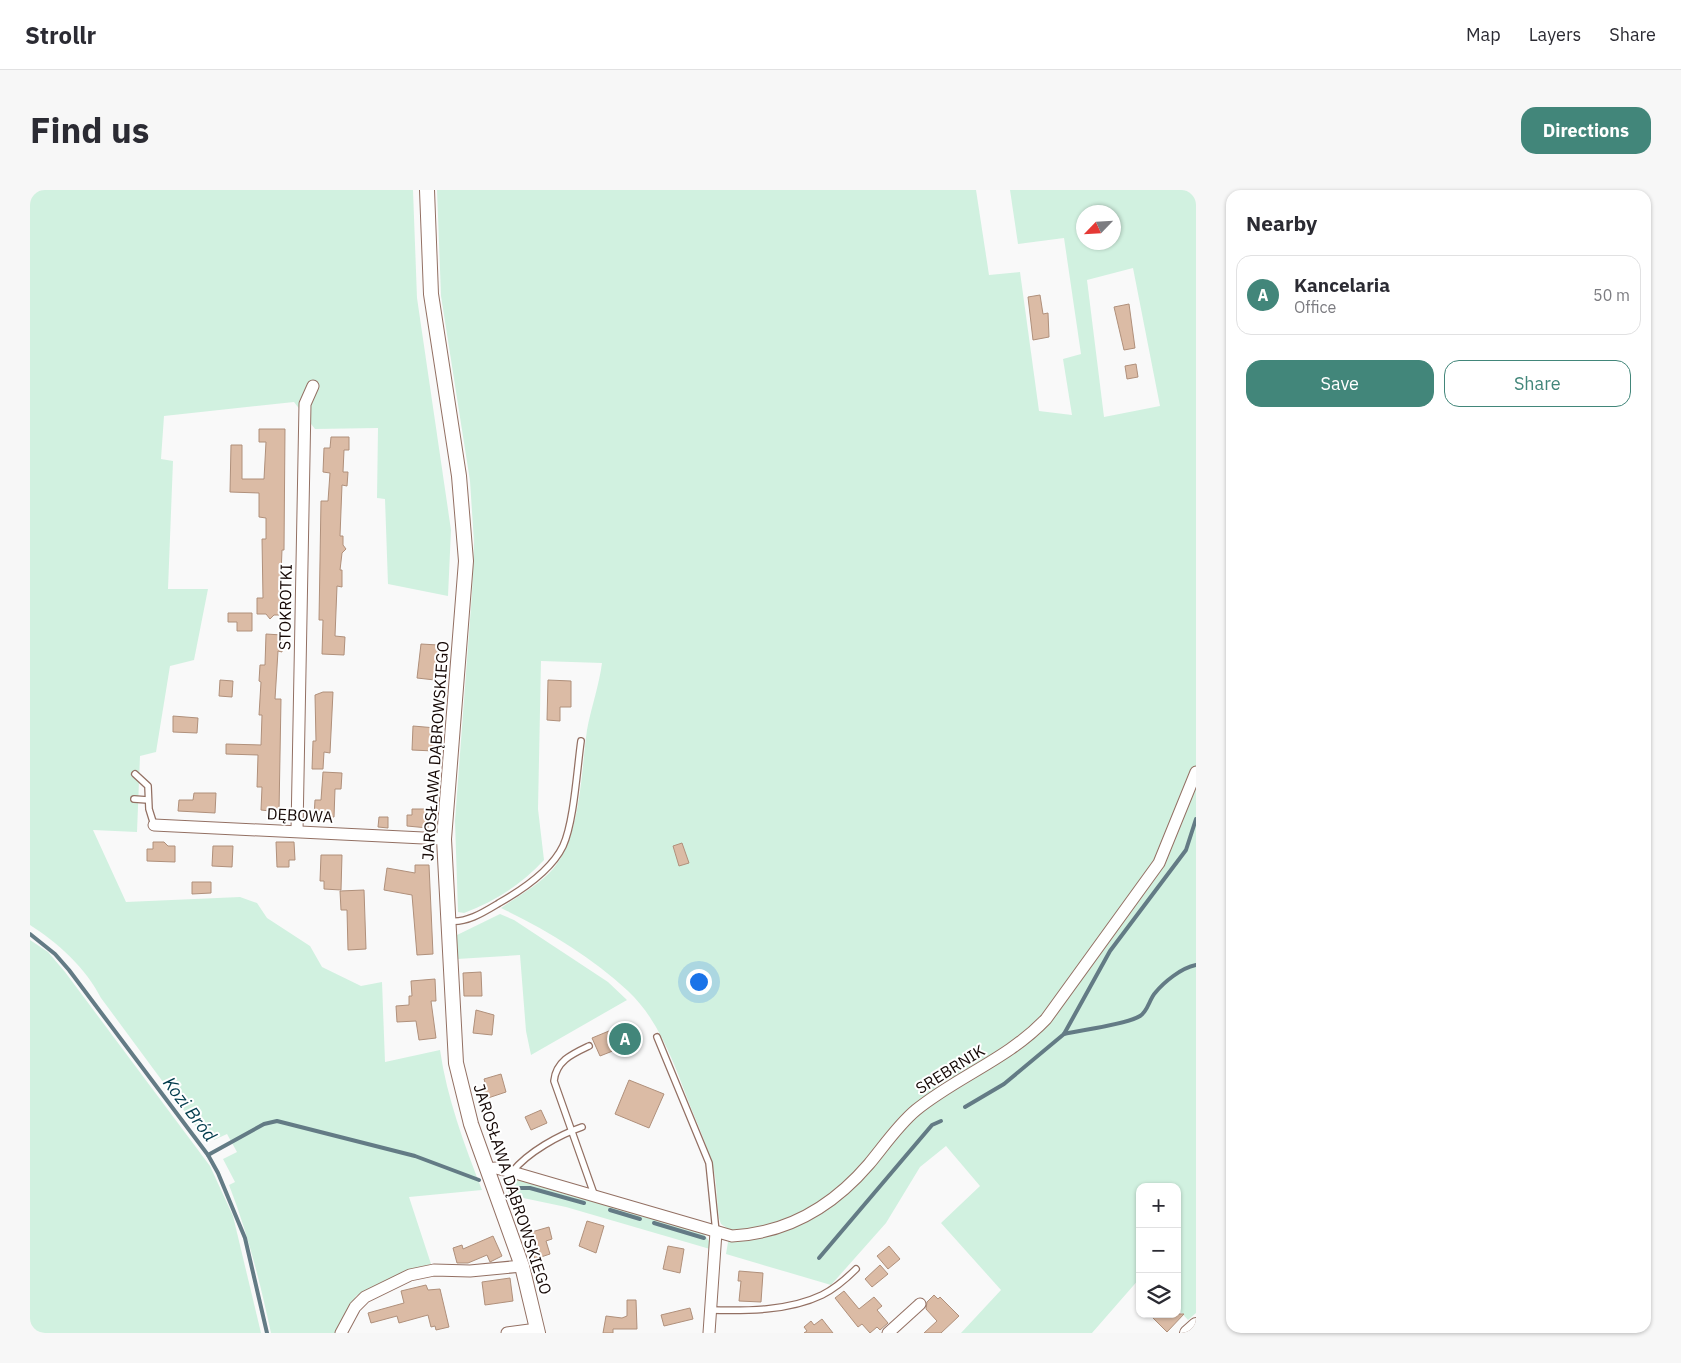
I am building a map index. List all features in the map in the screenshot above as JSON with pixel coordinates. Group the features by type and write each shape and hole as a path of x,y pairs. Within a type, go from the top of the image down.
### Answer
{"street":[{"name":"JAROSŁAWA DĄBROWSKIEGO","path":"427,190 431,294 459,476 466,561 444,839 456,1062 471,1124 522,1266 538,1331"},
{"name":"STOKROTKI","path":"297,830 305,404 313,386"},
{"name":"SREBRNIK","path":"487,1169 496,1168 594,1194 732,1236 763,1232 825,1206 845,1190 914,1111 1028,1038 1046,1020 1158,863 1196,772"},
{"name":"DĘBOWA","path":"154,825 297,830 444,839"},
{"path":"709,1333 716,1232"},
{"path":"341,1333 355,1307 365,1297 410,1275 434,1270 470,1272 522,1266"},
{"path":"888,1333 920,1304"},
{"path":"1187,1333 1196,1325"},
{"path":"507,1333 538,1331"}],"lane":[{"path":"448,921 466,920 497,905 549,867 563,846 569,823 581,741"},
{"path":"135,774 148,786 148,800 154,825"},
{"path":"134,799 148,800"},
{"path":"657,1037 709,1163 716,1232"},
{"path":"589,1046 564,1059 554,1073 555,1088 594,1194"},
{"path":"512,1172 520,1162 571,1131 582,1127"},
{"path":"710,1310 774,1308 803,1301 822,1295 856,1269"}],"green space":[{"path":"30,190 413,190 417,298 451,530 448,596 388,584 385,499 377,498 378,428 315,429 294,402 164,416 161,459 173,461 168,589 208,589 194,660 170,666 156,752 140,756 137,832 93,830 126,902 240,897 257,903 267,918 310,946 322,967 361,986 382,982 385,1062 440,1050 452,1103 482,1190 409,1197 431,1264 415,1269 356,1296 339,1333 271,1333 253,1258 229,1185 235,1182 223,1159 237,1152 227,1134 214,1140 203,1126 197,1128 101,998 88,976 61,948 30,925"},
{"path":"437,190 976,190 989,275 1020,272 1039,411 1072,415 1063,359 1081,354 1064,238 1018,244 1010,190 1196,190 1196,1313 1188,1320 1181,1312 1181,1183 1136,1183 1136,1283 1092,1333 961,1333 1001,1290 941,1223 980,1186 946,1146 920,1167 886,1223 831,1285 726,1254 730,1230 721,1224 719,1218 715,1176 710,1158 673,1061 650,1017 628,991 584,955 501,908 535,885 553,869 569,839 578,803 587,730 602,663 541,661 538,809 544,860 517,885 497,898 464,913 458,912 455,821 474,542 470,481 441,296","holes":["1133,268 1160,406 1104,417 1087,280"]},
{"path":"500,914 514,920 608,982 627,1000 531,1055 526,1031 520,955 457,959 455,936"},
{"path":"30,940 48,952 65,972 210,1166 233,1216 261,1333 30,1333"},
{"path":"515,1178 704,1234 709,1241 710,1249 566,1207 509,1195 505,1180 513,1182"}],"building":[{"path":"1040,295 1043,314 1048,313 1049,337 1033,340 1028,297"},
{"path":"1129,304 1135,348 1124,350 1114,307"},
{"path":"1136,364 1138,377 1127,379 1125,366"},
{"path":"259,429 285,429 284,550 282,550 280,598 286,605 279,611 279,615 274,615 270,619 266,614 257,614 257,598 263,598 262,539 266,539 266,518 259,517 259,493 230,492 231,445 242,445 242,479 264,479 266,442 259,442"},
{"path":"331,437 349,437 349,450 344,450 343,472 348,472 347,486 342,485 340,536 343,536 343,545 346,549 342,553 340,570 342,570 342,587 337,586 335,636 345,637 344,655 322,654 323,620 319,620 321,501 328,501 330,473 323,472 324,448 330,448"},
{"path":"228,613 252,613 252,631 237,631 237,622 228,622"},
{"path":"266,634 282,635 282,652 278,651 275,699 281,699 279,812 261,810 262,787 257,787 258,755 226,754 226,744 261,745 262,715 259,715 261,682 259,681 260,665 265,665"},
{"path":"421,644 438,645 435,680 417,678"},
{"path":"220,680 233,681 232,697 219,696"},
{"path":"548,680 571,681 571,707 560,707 560,721 547,720"},
{"path":"323,692 333,692 330,753 324,752 323,769 312,769 313,741 316,741 315,695"},
{"path":"173,716 198,718 197,733 173,732"},
{"path":"413,726 436,728 434,751 412,750"},
{"path":"323,772 342,773 341,789 335,789 334,817 314,816 315,800 321,800"},
{"path":"194,793 216,793 215,813 178,811 179,800 193,800"},
{"path":"412,809 429,809 428,828 407,826 407,815 412,815"},
{"path":"379,817 388,817 388,828 378,827"},
{"path":"153,842 164,842 168,846 175,846 175,862 147,861 147,849 153,849"},
{"path":"276,842 294,842 295,860 289,860 289,867 277,867"},
{"path":"682,843 689,863 679,866 673,846"},
{"path":"213,846 233,846 232,867 212,866"},
{"path":"321,855 342,855 341,890 324,889 324,881 320,881"},
{"path":"415,865 429,865 433,954 417,955 412,895 384,890 387,868 415,873"},
{"path":"192,882 211,882 211,893 192,894"},
{"path":"364,890 366,949 348,950 347,910 341,910 340,891"},
{"path":"481,972 482,996 464,996 463,973"},
{"path":"435,979 436,1001 431,1001 436,1038 419,1040 416,1021 397,1022 396,1006 409,1005 409,996 412,996 411,981"},
{"path":"476,1010 494,1015 492,1035 473,1033"},
{"path":"626,1024 633,1043 600,1056 592,1038"},
{"path":"501,1074 506,1092 485,1099 482,1088 486,1086 484,1079"},
{"path":"629,1080 664,1094 649,1128 615,1114"},
{"path":"541,1110 547,1123 531,1130 525,1117"},
{"path":"587,1221 604,1226 596,1253 579,1246"},
{"path":"549,1227 552,1239 546,1241 550,1254 535,1259 528,1233"},
{"path":"493,1236 502,1256 490,1262 487,1255 468,1263 457,1263 453,1248 462,1245 463,1249"},
{"path":"668,1246 684,1249 680,1273 663,1269"},
{"path":"889,1246 900,1259 888,1269 877,1256"},
{"path":"880,1265 888,1274 872,1287 865,1279"},
{"path":"739,1271 763,1273 761,1302 739,1301 741,1281 738,1281"},
{"path":"510,1278 513,1301 485,1305 482,1282"},
{"path":"426,1285 428,1290 440,1289 449,1327 436,1330 435,1326 431,1327 428,1315 399,1323 397,1316 371,1323 368,1313 404,1303 401,1291"},
{"path":"844,1291 859,1309 874,1297 882,1306 877,1310 888,1323 880,1330 877,1327 870,1333 862,1324 858,1327 835,1298"},
{"path":"934,1295 938,1299 940,1297 959,1316 941,1333 924,1333 937,1321 926,1309 927,1302"},
{"path":"627,1300 636,1300 637,1329 613,1329 613,1333 603,1333 606,1316 622,1318 627,1316"},
{"path":"690,1308 693,1319 664,1326 661,1315"},
{"path":"1153,1318 1180,1318 1167,1332"},
{"path":"822,1319 833,1333 804,1333 807,1331 804,1327 811,1321 814,1325"}],"waterway":[{"path":"965,1107 1004,1084 1064,1034 1110,951 1186,850 1196,819"},
{"name":"Kozi Bród","path":"30,934 55,954 69,970 208,1155 218,1173 245,1238 267,1333"},
{"path":"1064,1034 1115,1024 1140,1016 1163,984 1179,972 1196,965"},
{"path":"208,1155 264,1124 277,1121 415,1156 479,1180"},
{"path":"819,1258 932,1125 941,1121"},
{"path":"508,1188 530,1188 584,1203"},
{"path":"610,1210 640,1219"},
{"path":"654,1223 704,1238"}],"place":[{"name":"Kancelaria","path":"625,1039"}]}
